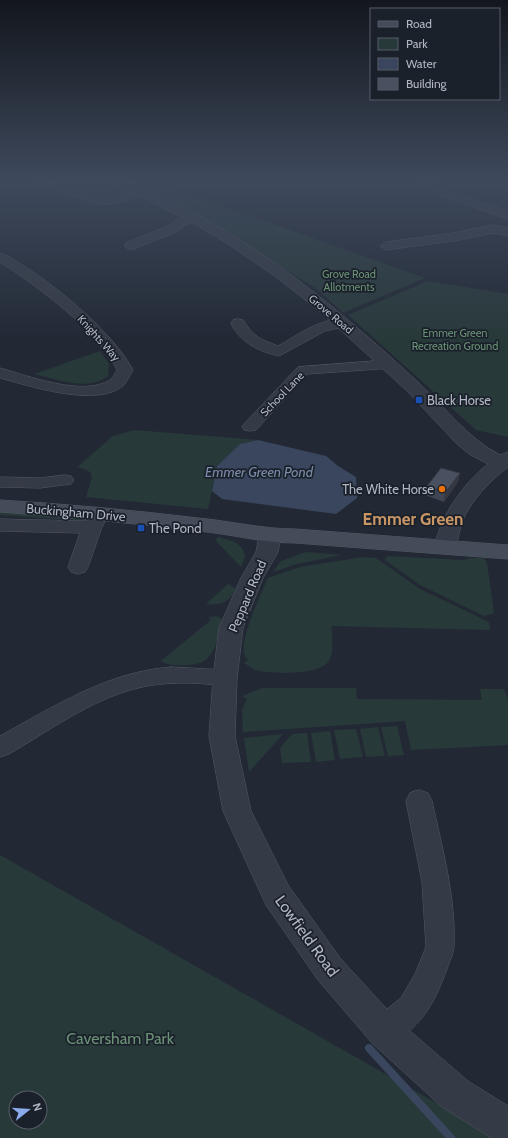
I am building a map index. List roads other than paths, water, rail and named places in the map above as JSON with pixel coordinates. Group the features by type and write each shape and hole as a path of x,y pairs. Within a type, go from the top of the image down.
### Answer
{"main road":[{"name":"Buckingham Drive","path":"0,506 96,520 232,528 270,536"},
{"path":"270,536 339,539 508,552"}],"street":[{"path":"130,246 157,235"},
{"name":"Grove Road","path":"223,235 281,274 342,323 413,387 464,440 476,450 504,460"},
{"path":"386,246 463,235"},
{"name":"Knights Way","path":"0,257 29,274 67,304 109,346 124,370 122,377 115,383 102,389 91,391 66,390 0,374"},
{"path":"238,323 240,330 248,337 279,352 320,328 342,323"},
{"name":"School Lane","path":"250,426 303,370 388,365"},
{"path":"445,547 453,521 460,508 488,474 504,460"},
{"name":"Buckingham Drive","path":"0,482 40,483 65,480"},
{"path":"0,525 96,520 78,567"},
{"name":"Peppard Road","path":"225,678 231,628 252,578 267,552 270,536"},
{"path":"0,747 119,685 153,676 209,675 225,678"},
{"name":"Lowfield Road","path":"225,678 222,736 237,812 277,895 329,969 384,1030 455,1094 508,1127"},
{"path":"384,1030 412,1009 430,976 440,947 436,882 419,801"}],"water":[{"name":"Emmer Green Pond","path":"258,440 326,456 338,466 356,477 357,498 336,514 222,499 212,491 217,466 240,444"}],"waterway":[{"path":"369,1048 451,1138"}],"place":[{"name":"Black Horse","path":"419,400"},
{"name":"The White Horse","path":"442,489"},
{"name":"The Pond","path":"141,528"}],"district":[{"name":"Emmer Green","path":"413,519"}],"park label":[{"name":"Grove Road Allotments","path":"349,280"},
{"name":"Emmer Green Recreation Ground","path":"455,339"},
{"name":"Caversham Park","path":"120,1038"}]}
